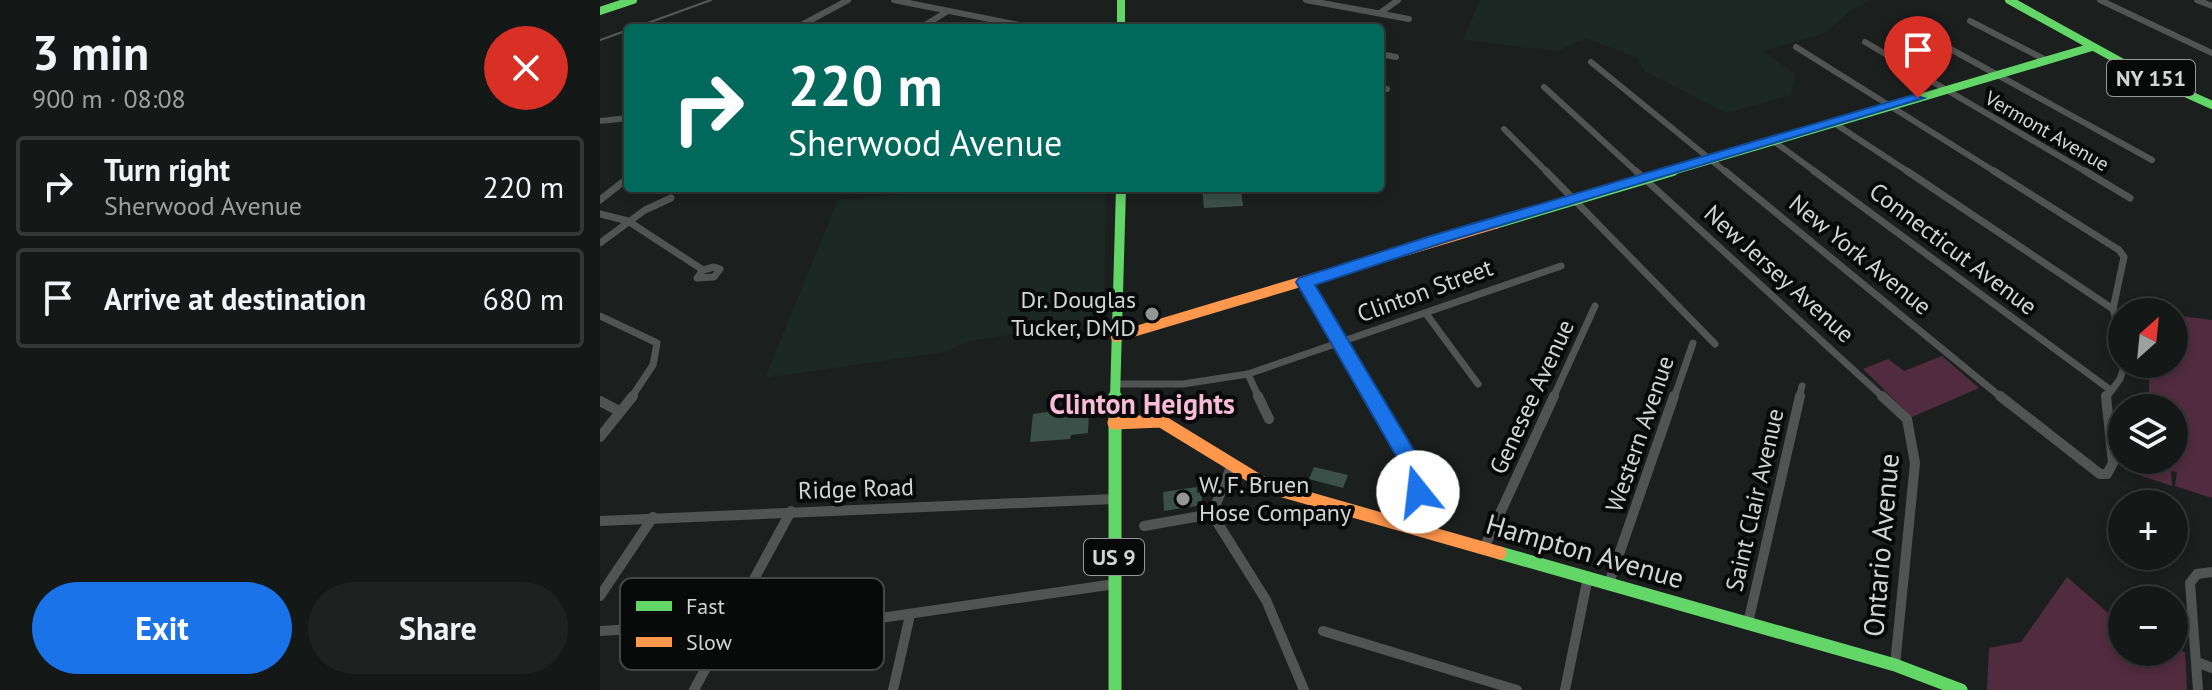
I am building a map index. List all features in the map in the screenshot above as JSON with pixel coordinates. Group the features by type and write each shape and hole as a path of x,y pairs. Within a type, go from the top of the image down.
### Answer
{"street":[{"path":"600,11 633,0"},
{"path":"803,24 848,0"},
{"path":"894,0 1014,24"},
{"path":"1121,0 1121,24"},
{"path":"1306,0 1409,19"},
{"path":"1356,9 1365,0"},
{"path":"1379,14 1398,0"},
{"path":"2100,0 2212,53"},
{"path":"2197,0 2212,6"},
{"name":"NY 151","path":"2012,1 2092,47 2212,105"},
{"path":"927,24 949,11"},
{"path":"1970,21 2046,60"},
{"name":"Vermont Avenue","path":"1865,42 2130,198"},
{"path":"1945,46 2152,160"},
{"path":"1796,47 2119,250 2124,257 2115,298"},
{"path":"1116,337 1571,199 2092,47"},
{"path":"1384,55 1396,57"},
{"name":"New York Avenue","path":"1591,62 2057,443 2094,471 2107,474 2113,463 2106,396 2109,389"},
{"name":"New Jersey Avenue","path":"1544,87 1889,400 1907,419 1911,431"},
{"path":"600,121 624,118"},
{"path":"1834,123 2108,306"},
{"path":"1504,129 1715,344"},
{"name":"Connecticut Avenue","path":"1772,140 2109,389"},
{"path":"600,200 624,181"},
{"name":"US 9","path":"1115,690 1114,423 1121,192"},
{"path":"600,243 628,221 671,198"},
{"path":"600,214 628,221 703,270"},
{"name":"Clinton Street","path":"1115,384 1183,384 1248,374 1427,315 1561,266"},
{"path":"1305,282 1417,472 1418,492 1406,526"},
{"name":"Genesee Avenue","path":"1484,548 1595,306"},
{"path":"1427,315 1478,384"},
{"path":"600,316 657,343 658,358 600,437"},
{"name":"Western Avenue","path":"1609,583 1693,343"},
{"path":"1248,374 1269,419"},
{"path":"2109,389 2120,378"},
{"name":"Saint Clair Avenue","path":"1748,623 1802,386"},
{"path":"600,401 619,411"},
{"name":"Hampton Avenue","path":"1114,423 1161,421 1231,467 1269,487 1895,665 1961,690"},
{"name":"Ontario Avenue","path":"1895,665 1915,463 1911,431"},
{"path":"1212,514 1231,467"},
{"name":"Ridge Road","path":"600,521 1114,499"},
{"path":"755,578 791,511"},
{"path":"1144,526 1212,514"},
{"path":"1212,514 1266,600 1304,690"},
{"path":"600,596 653,517"},
{"path":"2198,690 2190,583 2197,574 2212,572"},
{"path":"1565,690 1588,577"},
{"path":"884,618 1115,584"},
{"path":"893,690 910,615"},
{"path":"600,631 620,630"},
{"path":"1323,631 1517,690"},
{"path":"2197,662 2212,668"},
{"path":"694,690 705,670"},
{"path":"1922,690 1923,674"}],"shaded area":[{"path":"1480,0 1871,0 1851,10 1825,33 1763,51 1795,74 1791,95 1726,113 1644,71 1637,58 1586,38 1558,51 1463,40"},
{"path":"925,192 1106,192 1104,321 969,341 946,352 765,378 838,200"},
{"path":"2188,317 2212,320 2212,498 2175,486 2177,474 2188,474 2188,394 2149,394 2149,378 2188,378"},
{"path":"1942,356 1979,388 1912,417 1863,369 1888,359 1904,371"},
{"path":"2136,474 2171,474 2172,486"},
{"path":"2067,577 2108,613 2108,666 2186,666 2187,690 1987,690 1989,648 2021,642"}],"building":[{"path":"1202,192 1241,192 1243,206 1204,208"},
{"path":"1070,409 1069,413 1089,410 1088,433 1071,435 1070,439 1030,442 1033,414"},
{"path":"1314,467 1348,475 1343,488 1309,479"},
{"name":"W. F. Bruen Hose Company","path":"1197,487 1197,493 1202,492 1202,505 1164,511 1163,492"}],"railway":[{"path":"645,24 711,0"},
{"path":"600,40 624,31"}],"traffic: fast":[{"path":"600,11 633,0"},
{"path":"1121,0 1121,24"},
{"path":"2009,0 2141,73 2212,105"},
{"path":"1495,224 2092,47"},
{"path":"1115,690 1114,423 1121,192"},
{"path":"1500,553 1895,665 1961,690"}],"traffic: slow":[{"path":"1116,337 1495,224"},
{"path":"1114,423 1161,421 1269,487 1500,553"}],"place":[{"name":"Dr. Douglas Tucker, DMD","path":"1152,314"},
{"name":"W. F. Bruen Hose Company","path":"1183,499"}],"district":[{"name":"Clinton Heights","path":"1142,404"}],"route":[{"path":"1418,492 1417,472 1305,282 1440,238 1918,98"}]}
